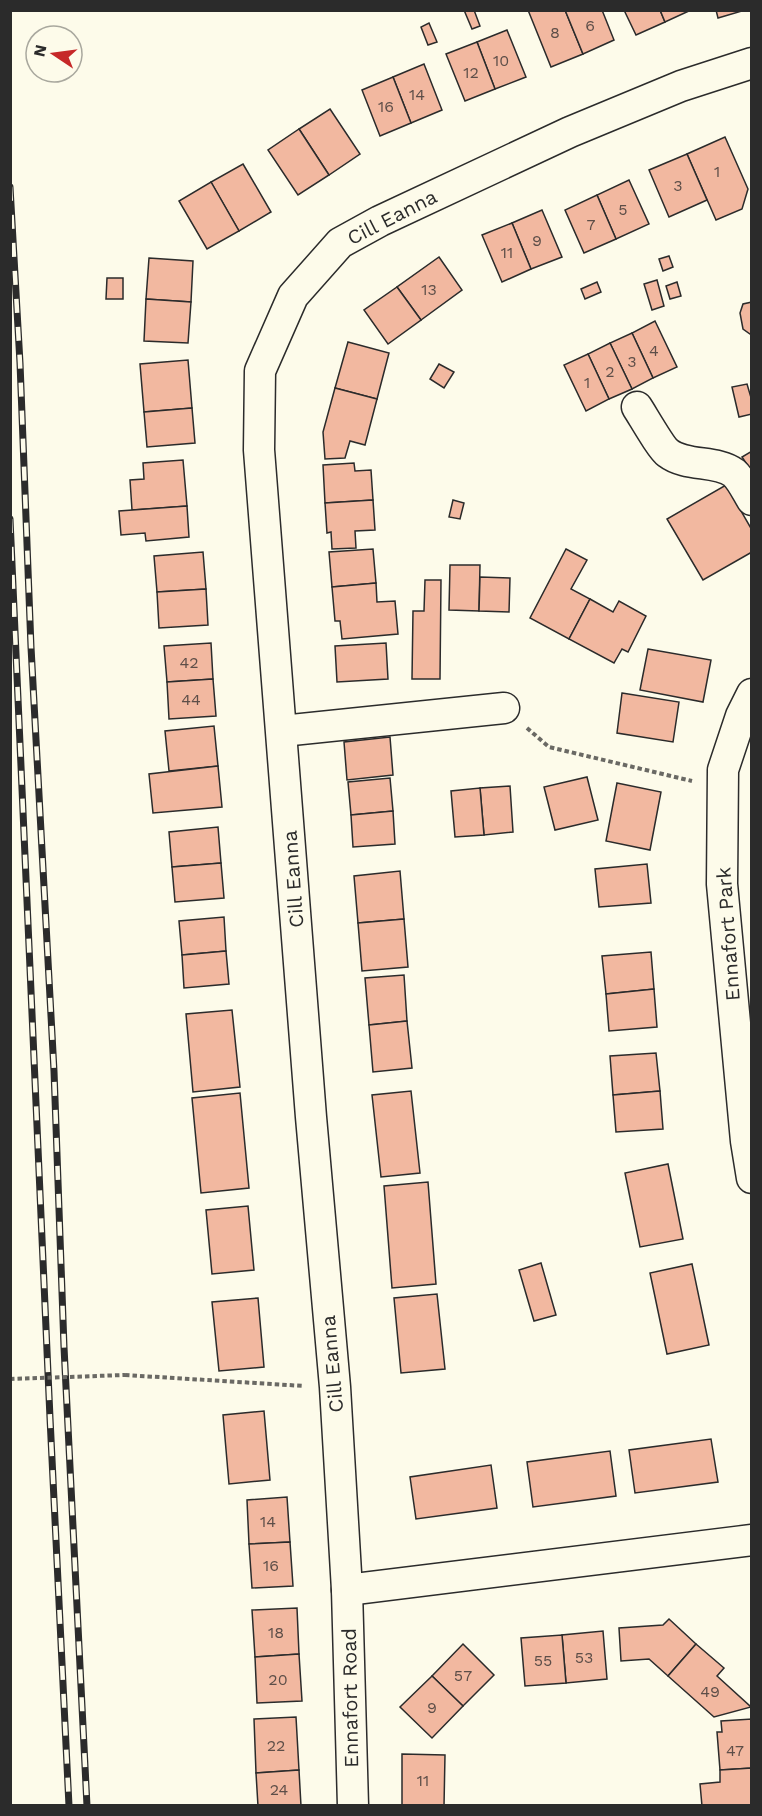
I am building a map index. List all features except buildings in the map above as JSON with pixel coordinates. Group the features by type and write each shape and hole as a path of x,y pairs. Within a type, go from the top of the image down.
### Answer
{"street":[{"name":"Cill Eanna","path":"347,1590 335,1387 311,1117 259,450 260,370 293,296 340,243 380,221 570,132 681,86 752,63"},
{"path":"637,407 668,453 688,461 721,466 735,474 752,500"},
{"name":"Ennafort Park","path":"752,694 741,716 723,770 722,885 746,1142 752,1178"},
{"path":"282,731 504,708"},
{"path":"347,1590 752,1540"},
{"name":"Ennafort Road","path":"347,1590 353,1806"}],"path":[{"path":"504,708 549,747 723,788"},
{"path":"10,1379 125,1375 335,1387"}],"railway":[{"path":"10,187 20,363 31,647 54,1071 64,1347 87,1806"},
{"path":"10,519 69,1806"}]}
